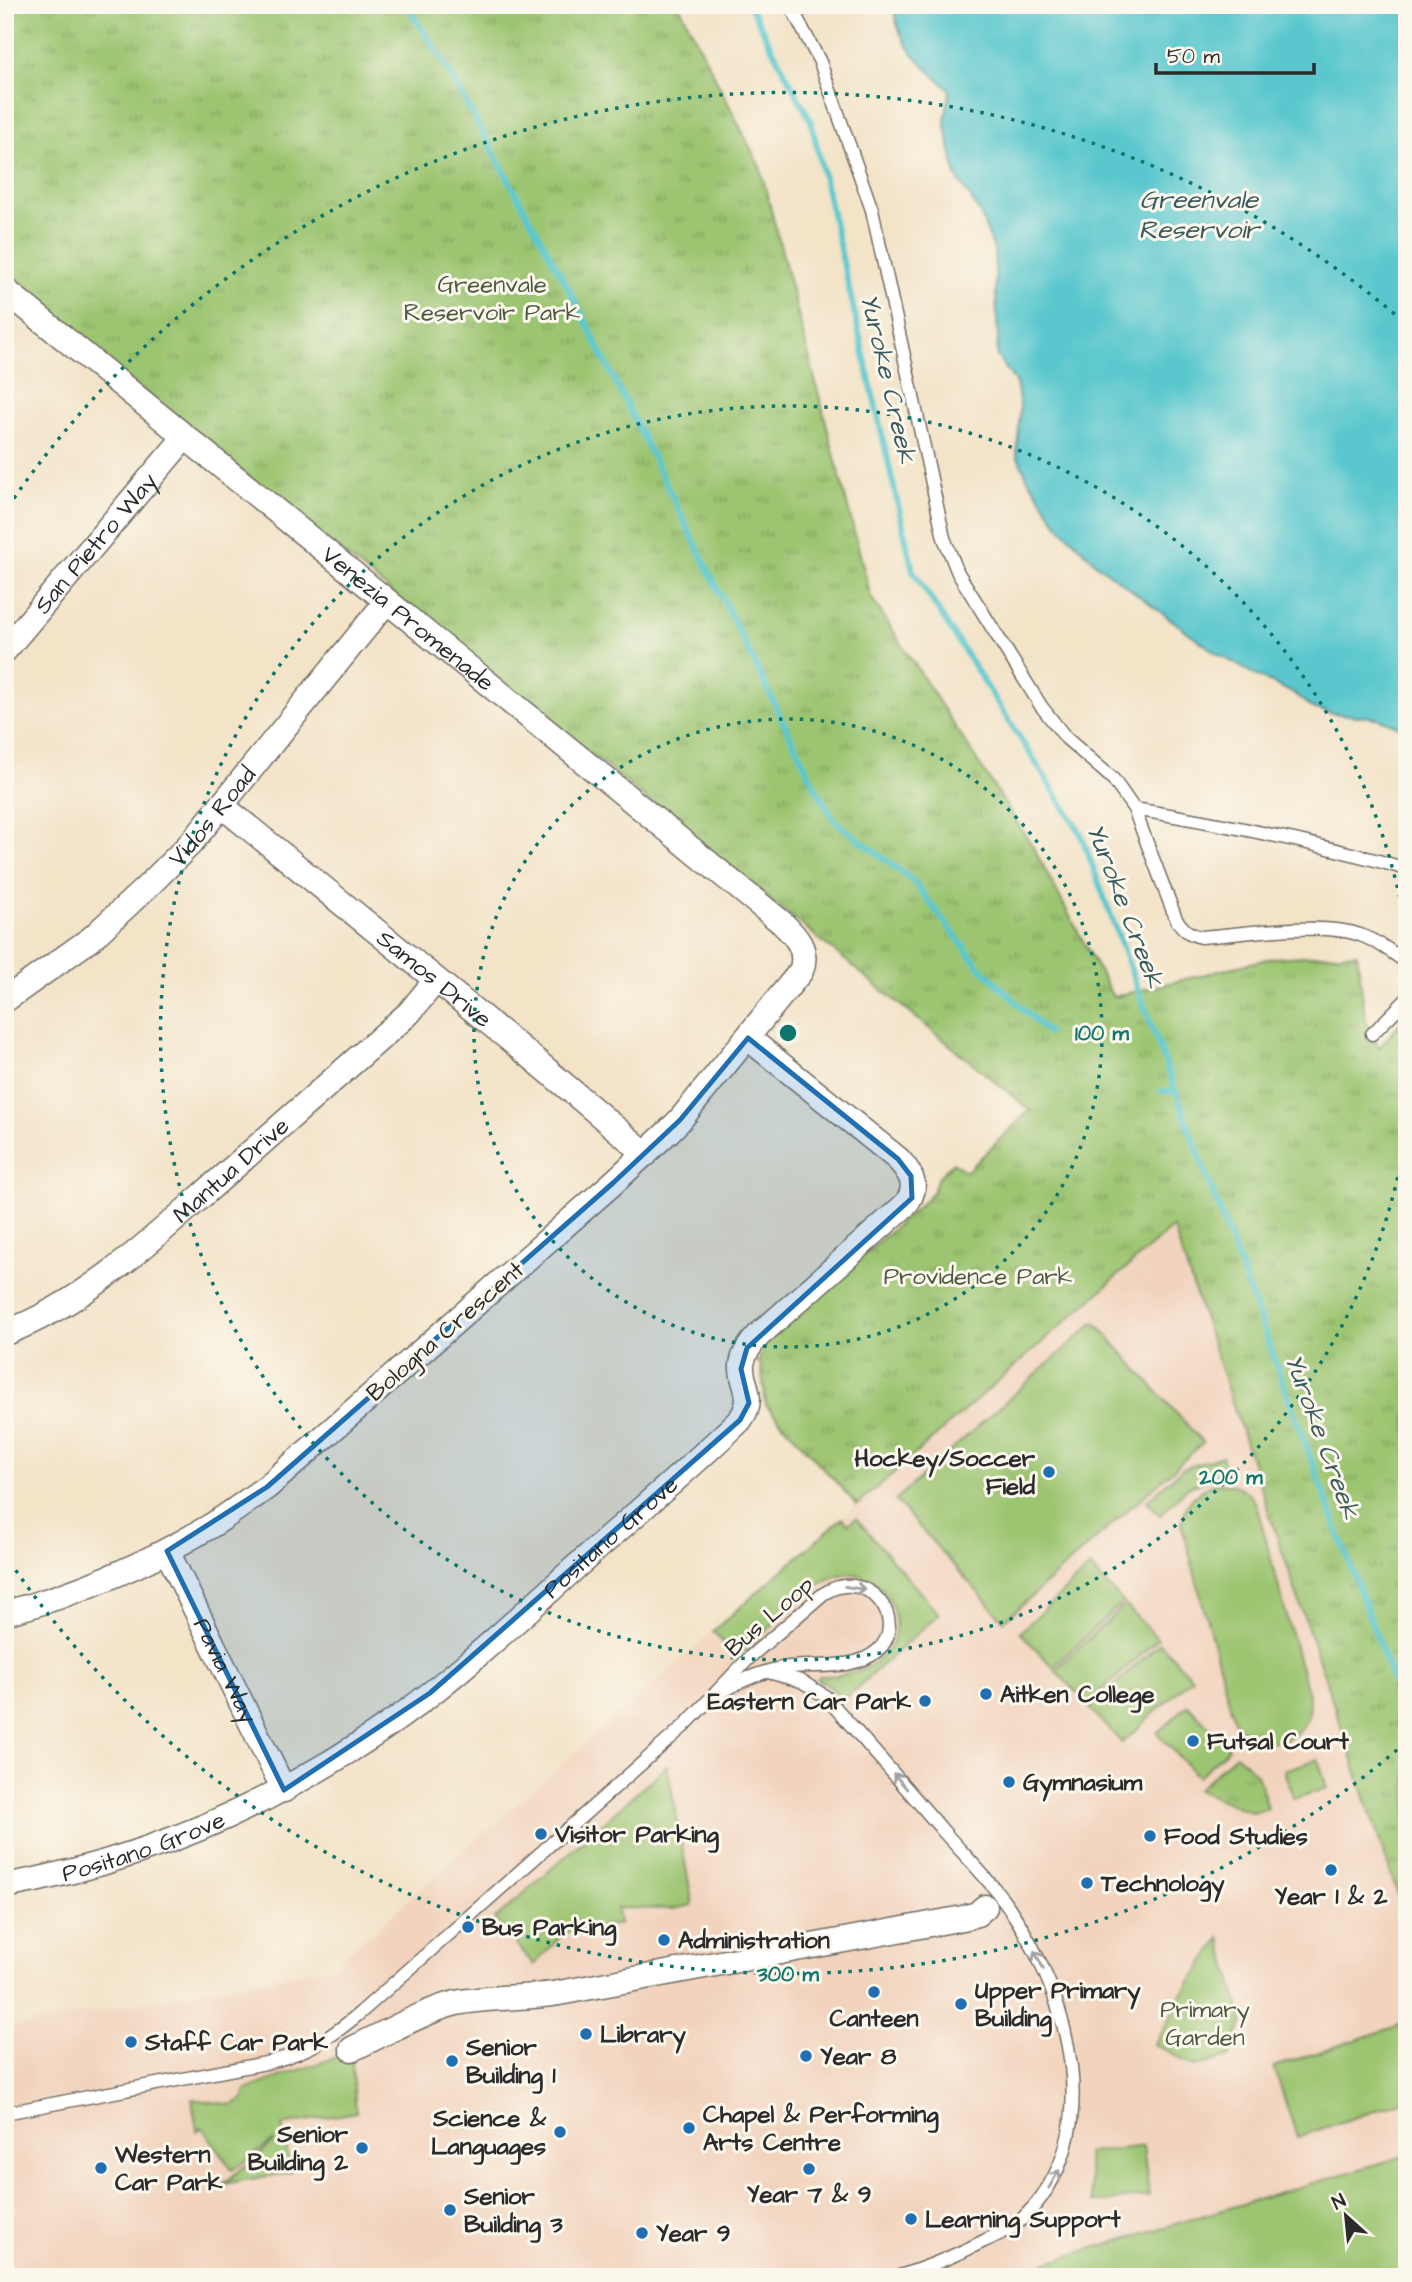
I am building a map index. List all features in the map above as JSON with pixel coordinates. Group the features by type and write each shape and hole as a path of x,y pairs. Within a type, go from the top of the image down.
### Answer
{"street":[{"name":"Venezia Promenade","path":"5,290 781,922 794,935 803,951"},
{"name":"San Pietro Way","path":"5,650 185,437"},
{"name":"Vidos Road","path":"5,1000 92,938 191,843 387,601"},
{"name":"Samos Drive","path":"221,805 545,1068 646,1154"},
{"name":"Bologna Crescent","path":"5,1613 101,1582 167,1551 212,1526 267,1487 646,1154 680,1120 801,971 805,962 803,951"},
{"name":"Mantua Drive","path":"5,1333 61,1305 134,1254 409,1013 436,980"},
{"name":"Positano Grove","path":"5,1886 73,1872 176,1839 284,1790 397,1719 524,1613 740,1420 749,1403 741,1369 747,1348 912,1198 914,1190 911,1176 898,1158 748,1038"},
{"name":"Pavia Way","path":"167,1551 284,1790"},
{"path":"352,2049 453,2004 486,1998 529,1998 559,1993 963,1918 977,1914 985,1907"}],"lane":[{"path":"790,5 820,62 872,210 944,538 958,573 1041,706 1066,738 1113,779 1134,809 1176,919 1183,929 1202,937 1325,928 1358,934 1407,963"},
{"path":"1134,809 1324,847 1407,869"},
{"path":"1372,1034 1407,999"},
{"name":"Bus Loop","path":"859,1586 873,1594 883,1605 887,1615 886,1636 882,1646 868,1657 845,1663 765,1672 709,1701 751,1656 831,1589 859,1586"},
{"path":"765,1672 801,1681 825,1696 999,1894 1027,1936 1044,1968 1066,2038 1073,2090 1069,2131 1060,2167 1045,2194 1020,2221 1007,2230 941,2261 896,2277"},
{"path":"5,2113 271,2062 299,2054 322,2042 360,2012 709,1701"}],"highlighted area":[{"path":"748,1038 898,1159 911,1176 912,1198 747,1348 741,1369 749,1403 740,1420 430,1693 284,1790 167,1551 267,1487 613,1183 680,1120"}],"shaded area":[{"name":"Aitken College","path":"1173,1226 1407,1922 1407,2155 997,2277 5,2277 5,2028 332,1967"}],"green space":[{"name":"Greenvale Reservoir Park","path":"5,5 679,5 760,167 871,597 1033,847 1113,997 1271,958 1357,953 1365,1018 1379,1048 1407,1017 1407,1922 1173,1227 857,1505 766,1405 761,1366 758,1362 766,1343 926,1199 933,1192 937,1179 953,1162 966,1172 1030,1110 5,279"},
{"name":"Hockey/Soccer Field","path":"1095,1322 1203,1443 1004,1621 895,1500"},
{"path":"1222,1456 1227,1475 1189,1486 1160,1515 1147,1501 1182,1469"},
{"path":"1214,1484 1239,1487 1248,1493 1256,1504 1309,1699 1309,1713 1303,1725 1294,1735 1282,1740 1256,1740 1244,1733 1234,1721 1182,1526 1191,1500"},
{"path":"842,1518 848,1524 856,1518 939,1614 843,1700 827,1684 817,1679 819,1676 857,1671 881,1657 893,1638 895,1617 887,1597 873,1582 854,1574 831,1578 815,1587 736,1657 713,1631"},
{"path":"1090,1567 1123,1602 1053,1667 1020,1632"},
{"path":"1125,1605 1158,1639 1087,1704 1055,1670"},
{"path":"1160,1643 1192,1678 1122,1743 1090,1708"},
{"name":"Futsal Court","path":"1188,1705 1229,1748 1198,1777 1157,1733"},
{"path":"1236,1754 1257,1774 1268,1808 1253,1813 1197,1790"},
{"path":"1318,1759 1327,1788 1293,1799 1284,1770"},
{"path":"667,1766 693,1905 672,1909 617,1908 619,1924 568,1932 534,1965 495,1919"},
{"name":"Primary Garden","path":"1220,1938 1243,2021 1229,2057 1194,2067 1154,2044 1175,2005"},
{"path":"1407,2023 1407,2100 1297,2137 1274,2067"},
{"path":"351,2052 356,2112 282,2125 291,2172 223,2184 274,2142 232,2170 202,2127 197,2131 192,2099 232,2105 243,2099 246,2090"},
{"path":"1143,2146 1149,2196 1093,2203 1087,2153"},
{"path":"1407,2155 1407,2277 1032,2277 1031,2267"}],"water":[{"name":"Greenvale Reservoir","path":"894,5 1407,5 1407,730 1377,718 1312,708 1293,693 1216,653 1098,565 1059,526 1027,477 1017,455 1020,406 1016,383 997,356 994,249 979,211 956,176 945,122 950,90 921,63 905,42"}],"waterway":[{"path":"406,5 442,59 576,302 817,790 835,821 913,881 979,966 1048,1033"},
{"name":"Yuroke Creek","path":"749,5 811,121 913,571 1080,832 1407,1719"},
{"path":"1161,1091 1175,1091"}],"place":[{"name":"Hockey/Soccer Field","path":"1049,1472"},
{"name":"Aitken College","path":"986,1694"},
{"name":"Eastern Car Park","path":"925,1701"},
{"name":"Futsal Court","path":"1193,1741"},
{"name":"Gymnasium","path":"1009,1782"},
{"name":"Visitor Parking","path":"541,1834"},
{"name":"Food Studies","path":"1150,1836"},
{"name":"Year 1 & 2","path":"1331,1870"},
{"name":"Technology","path":"1087,1883"},
{"name":"Bus Parking","path":"468,1927"},
{"name":"Administration","path":"664,1940"},
{"name":"Canteen","path":"874,1992"},
{"name":"Upper Primary Building","path":"961,2004"},
{"name":"Library","path":"586,2034"},
{"name":"Staff Car Park","path":"131,2042"},
{"name":"Year 8","path":"806,2056"},
{"name":"Senior Building 1","path":"452,2061"},
{"name":"Chapel & Performing Arts Centre","path":"689,2128"},
{"name":"Science & Languages","path":"560,2132"},
{"name":"Senior Building 2","path":"362,2148"},
{"name":"Western Car Park","path":"101,2168"},
{"name":"Year 7 & 9","path":"809,2169"},
{"name":"Senior Building 3","path":"450,2210"},
{"name":"Learning Support","path":"911,2219"},
{"name":"Year 9","path":"642,2233"}],"park label":[{"name":"Providence Park","path":"978,1276"}]}
